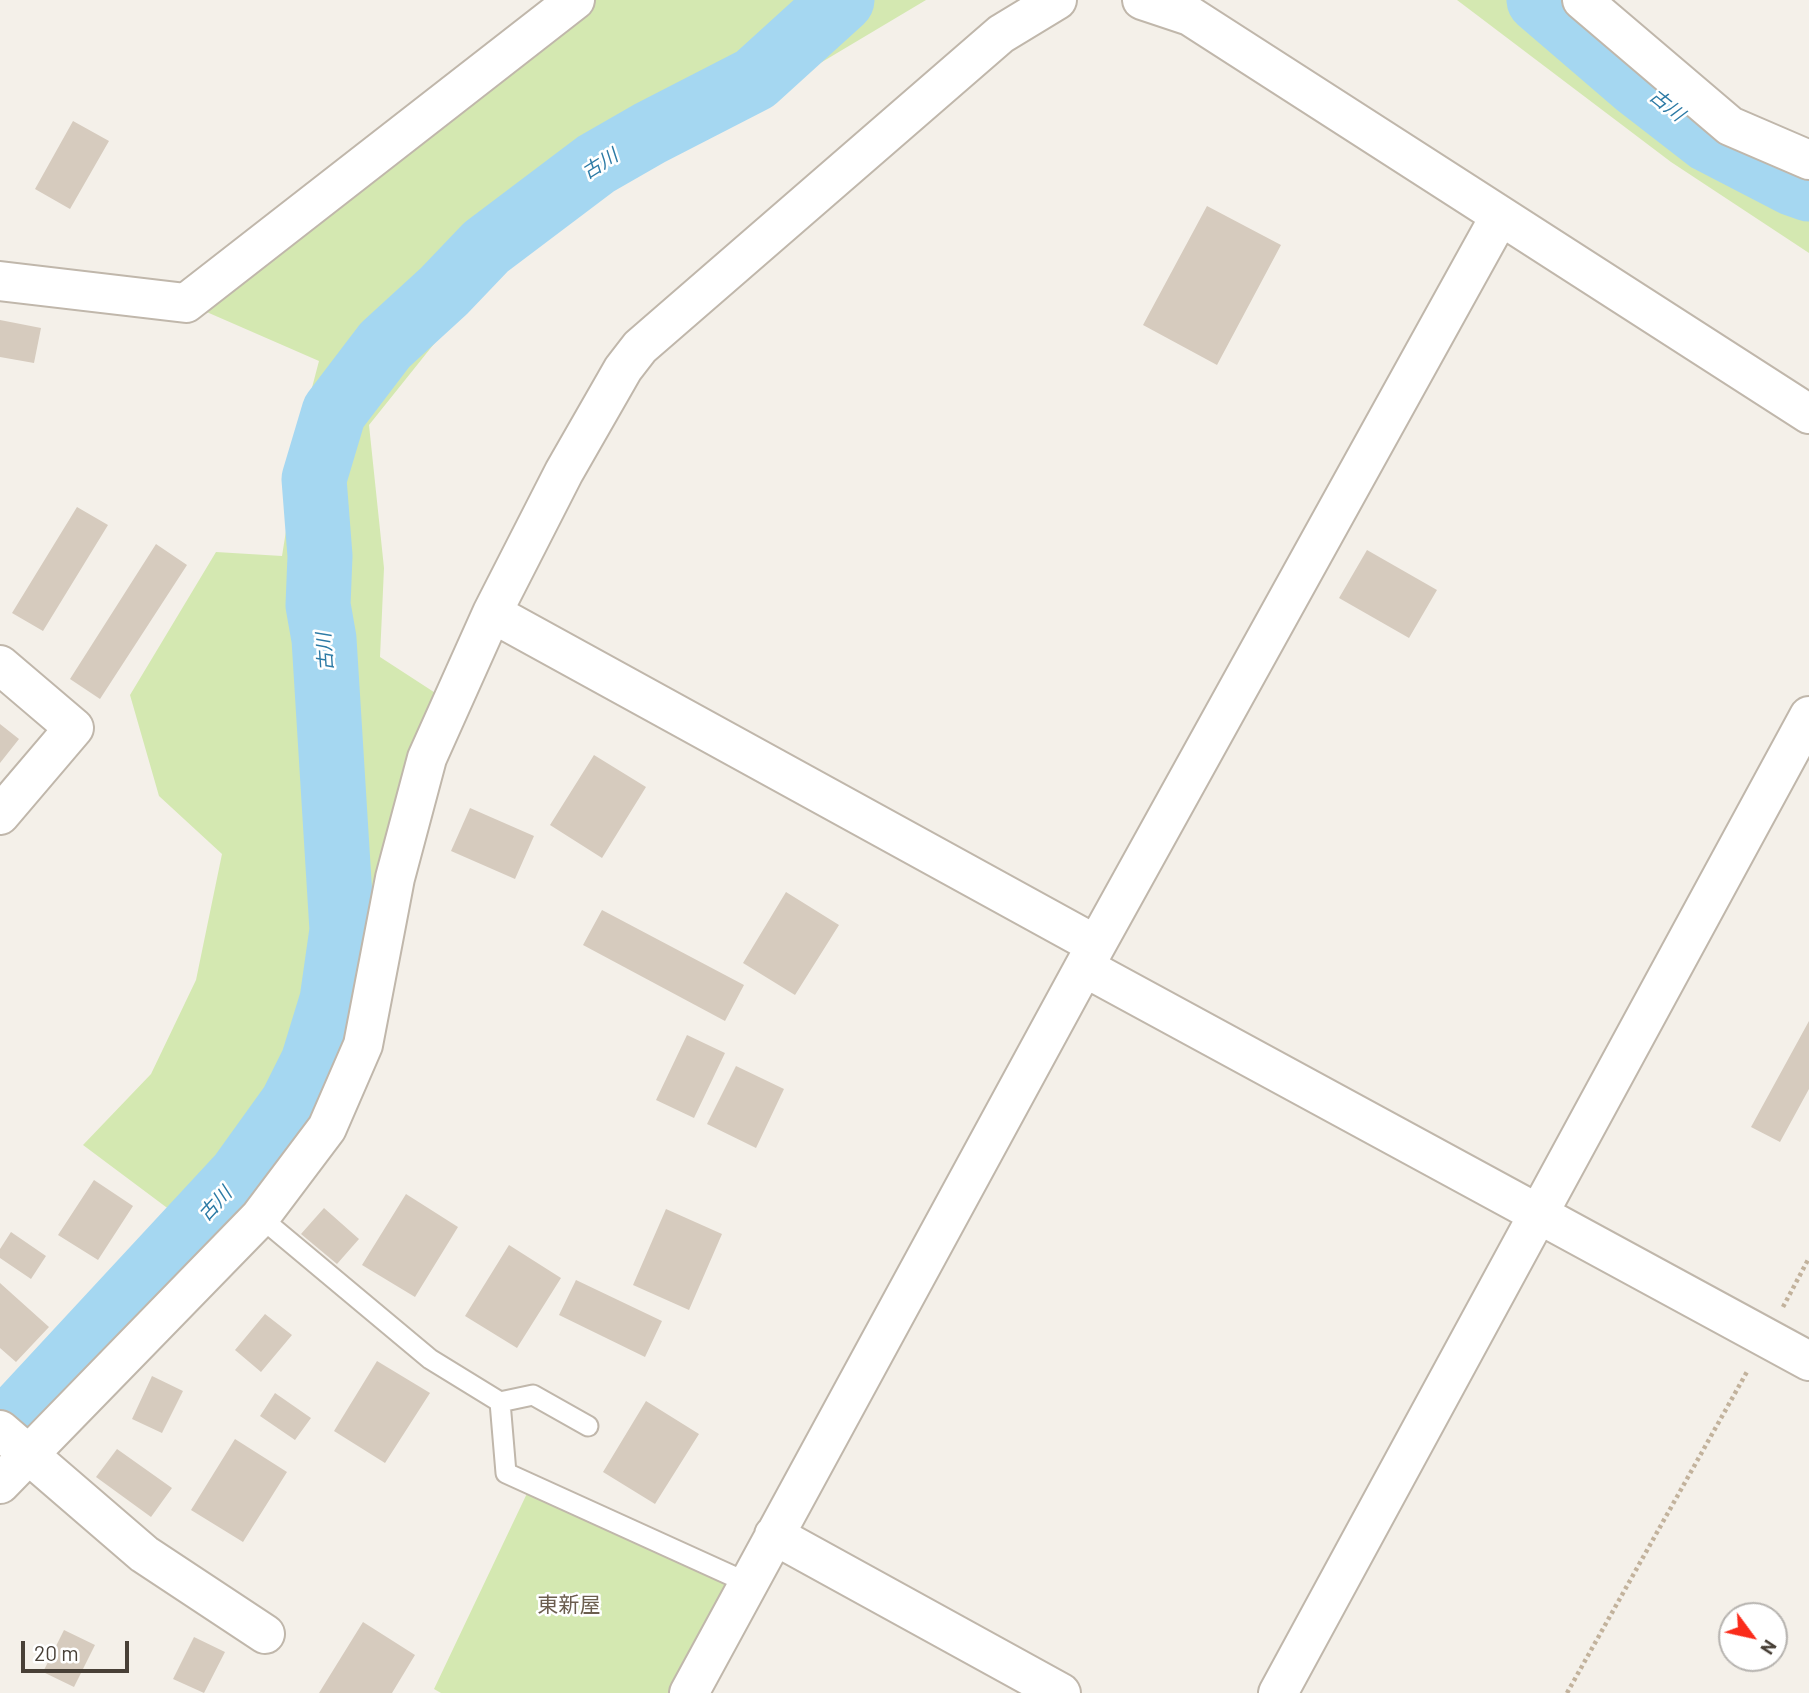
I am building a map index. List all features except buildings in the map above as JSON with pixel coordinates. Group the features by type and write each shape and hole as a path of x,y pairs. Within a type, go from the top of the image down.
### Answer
{"street":[{"path":"0,281 186,303 575,0"},
{"path":"0,1484 260,1217 327,1128 363,1045 395,878 427,758 492,613 564,472 623,369 640,348 1001,34 1057,0"},
{"path":"1142,0 1190,16 1809,414"},
{"path":"1582,0 1730,126 1809,160"},
{"path":"689,1693 1090,956 1500,216"},
{"path":"492,613 1539,1213 1809,1361"},
{"path":"0,665 74,728 0,815"},
{"path":"1278,1693 1809,716"},
{"path":"0,1430 144,1554 265,1634"},
{"path":"775,1535 1060,1693"}],"lane":[{"path":"260,1217 430,1359 500,1402 533,1395 588,1426"},
{"path":"500,1402 506,1473 748,1583"}],"path":[{"path":"1567,1693 1809,1258"}],"green space":[{"path":"578,0 926,0 609,189 470,299 369,425 384,568 380,657 440,696 318,1140 28,1455 0,1430 0,1393 174,1213 83,1145 151,1074 196,980 222,854 159,796 130,695 216,552 282,556 304,418 319,361 186,303"},
{"path":"1457,0 1580,0 1645,53 1809,154 1809,253 1671,162"},
{"path":"531,1485 748,1583 681,1693 441,1693 434,1689"}],"waterway":[{"name":"古川","path":"0,1435 241,1175 292,1104 313,1062 332,1000 342,930 324,639 318,605 320,556 314,479 334,412 385,345 444,291 486,247 596,164 755,79 842,0"},
{"name":"古川","path":"1539,0 1638,85 1709,140 1809,189"}],"district":[{"name":"東新屋","path":"569,1605"}]}
